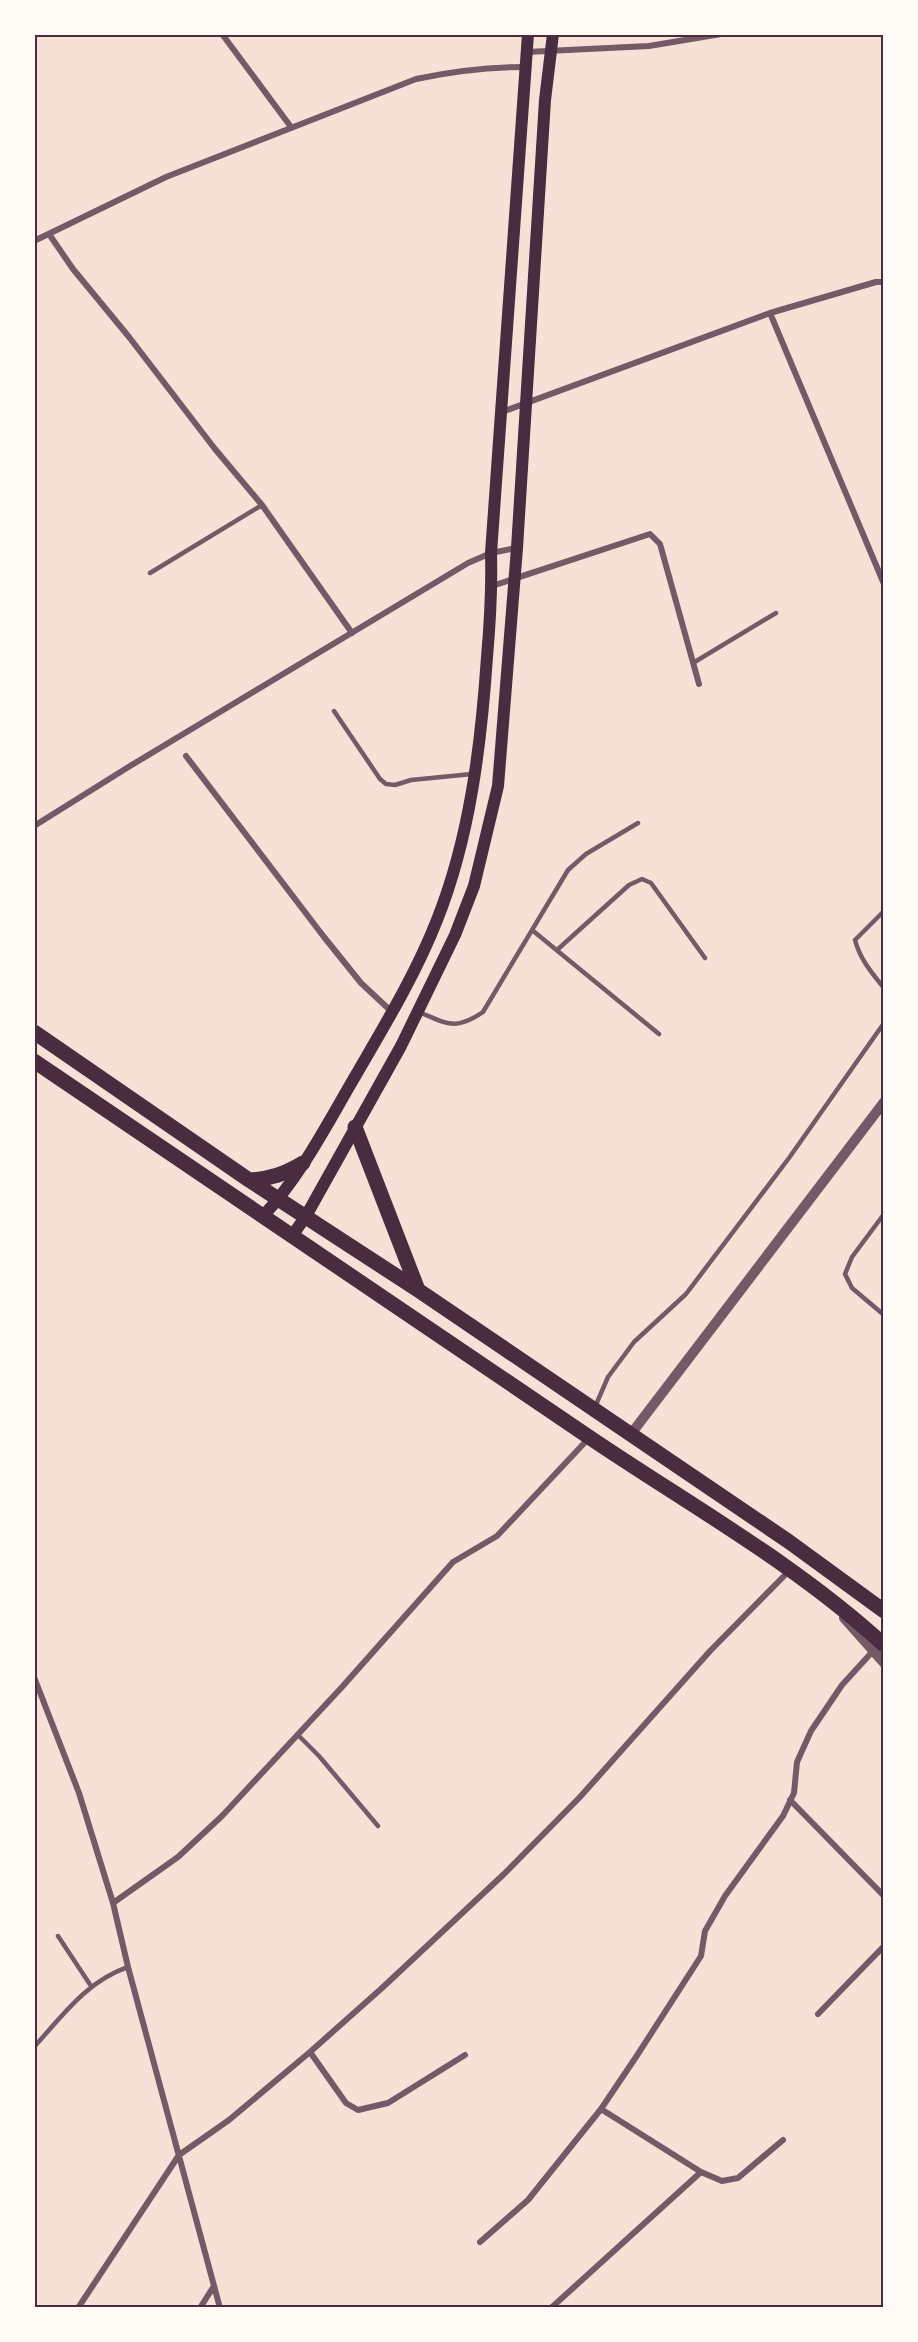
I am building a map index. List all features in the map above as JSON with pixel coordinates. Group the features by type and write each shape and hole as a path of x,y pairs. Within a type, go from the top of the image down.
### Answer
{"main road":[{"path":"263,1216 279,1200 303,1163 392,1012 418,964 438,918 456,862 475,774 484,699 492,586 491,553 528,34"},
{"path":"292,1236 306,1216 419,1012 455,935 474,886 498,786 553,34"},
{"path":"34,1032 249,1180 418,1290 631,1434 884,1611"},
{"path":"34,1060 792,1572 837,1605 878,1648"},
{"path":"355,1127 418,1290"},
{"path":"249,1180 278,1176 303,1163"}],"street":[{"path":"222,34 291,127"},
{"path":"526,52 649,46 721,34"},
{"path":"34,241 166,177 416,80 457,70 487,67 526,68"},
{"path":"49,234 73,269 262,505 352,633"},
{"path":"501,412 771,313 876,282 884,282"},
{"path":"771,313 884,584"},
{"path":"492,586 650,534 660,544 699,684"},
{"path":"34,826 468,563 491,553 517,548"},
{"path":"186,756 361,983 392,1012"},
{"path":"631,1434 884,1102"},
{"path":"113,1903 178,1857 222,1816 453,1562 497,1536 589,1437"},
{"path":"78,2307 179,2155 229,2120 310,2052 382,1988 511,1866 580,1797 710,1651 792,1572"},
{"path":"861,1593 884,1606"},
{"path":"480,2242 528,2200 601,2109 701,1956 705,1932 725,1896 783,1816 794,1792 796,1762 811,1731 842,1686 878,1648 884,1663"},
{"path":"34,1677 79,1792 113,1903 128,1967 220,2307"},
{"path":"790,1800 884,1896"},
{"path":"818,2014 884,1946"},
{"path":"310,2052 346,2103 358,2110 388,2103 465,2055"},
{"path":"601,2109 701,2172 722,2181 738,2178 783,2140"},
{"path":"551,2307 701,2172"},
{"path":"200,2307 214,2286"}],"lane":[{"path":"150,573 262,505"},
{"path":"693,663 776,613"},
{"path":"334,711 380,779 386,784 395,785 411,780 475,774"},
{"path":"419,1012 448,1025 467,1023 483,1012 568,870 575,862 638,823"},
{"path":"557,950 629,885 642,879 651,884 705,958"},
{"path":"884,911 855,940 864,963 884,988"},
{"path":"532,930 659,1034"},
{"path":"594,1409 608,1377 634,1342 686,1294 789,1158 884,1023"},
{"path":"884,1214 852,1257 845,1274 852,1288 884,1315"},
{"path":"298,1735 319,1756 378,1826"},
{"path":"58,1936 91,1986"},
{"path":"34,2047 91,1986 111,1973 128,1967"}]}
